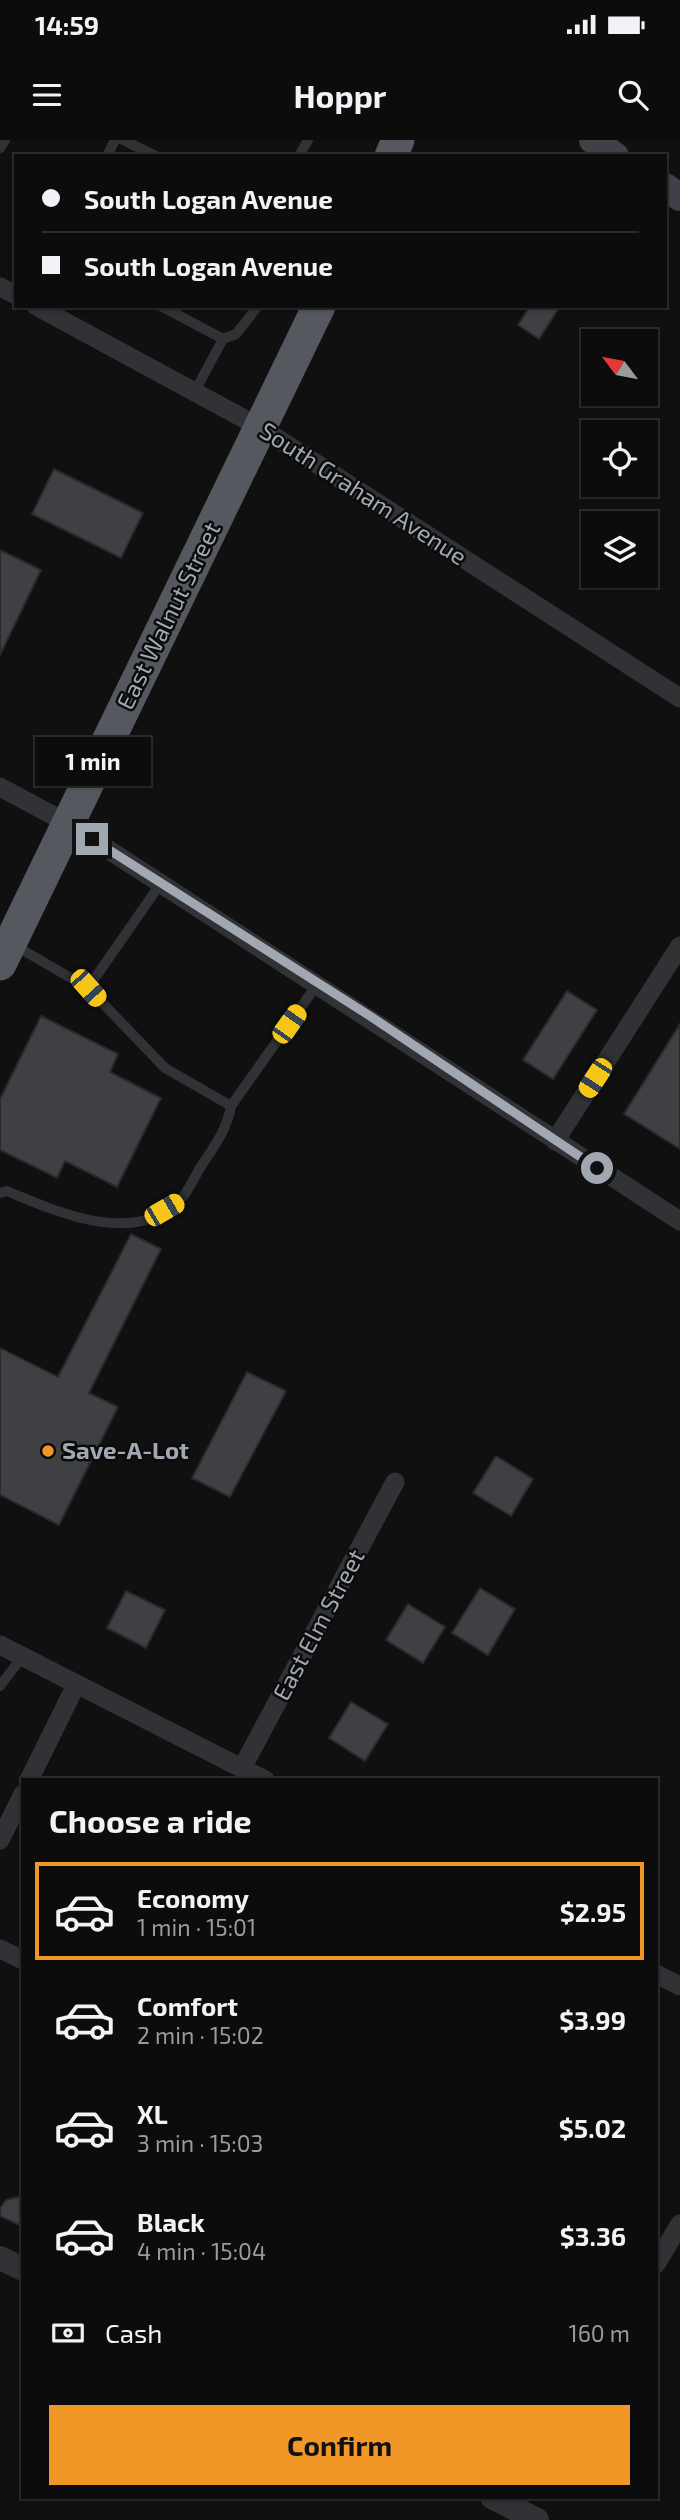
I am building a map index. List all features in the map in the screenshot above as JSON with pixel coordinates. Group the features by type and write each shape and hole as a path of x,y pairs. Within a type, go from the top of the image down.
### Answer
{"highway":[{"name":"East Walnut Street","path":"5,953 318,308"}],"street":[{"name":"South Graham Avenue","path":"40,308 261,428 680,698"},
{"path":"0,788 69,824 318,983 680,1221"},
{"path":"555,1141 679,951"},
{"name":"East Elm Street","path":"242,1768 395,1482"},
{"path":"0,1646 261,1778"},
{"path":"30,1778 76,1685"},
{"path":"0,1840 21,1798"},
{"path":"0,1949 21,1959"},
{"path":"658,1976 680,1986"},
{"path":"658,2261 680,2224"},
{"path":"0,2258 21,2268"},
{"path":"498,2499 526,2509"}],"lane":[{"path":"0,148 5,140"},
{"path":"123,140 152,154"},
{"path":"165,308 223,339"},
{"path":"195,391 223,339 236,334 256,308"},
{"path":"88,988 161,883"},
{"path":"5,953 88,988 165,1068 231,1106"},
{"path":"0,1193 7,1191 56,1211 108,1224 148,1220 180,1200 228,1123 231,1106 318,983"},
{"path":"0,1686 22,1657"}],"building":[{"path":"529,308 559,308 539,339 518,325"},
{"path":"54,469 143,513 121,558 32,514"},
{"path":"0,550 41,570 0,655"},
{"path":"567,991 597,1010 553,1079 523,1060"},
{"path":"41,1016 118,1054 110,1072 161,1098 117,1187 65,1161 57,1178 0,1150 0,1099"},
{"path":"680,1024 680,1149 624,1114"},
{"name":"Save-A-Lot","path":"131,1234 161,1249 89,1393 118,1407 59,1525 0,1495 0,1348 58,1377"},
{"path":"247,1372 286,1391 230,1497 192,1478"},
{"path":"496,1456 533,1479 511,1516 473,1493"},
{"path":"480,1588 515,1609 488,1655 452,1633"},
{"path":"126,1591 165,1610 146,1648 107,1628"},
{"path":"408,1604 445,1627 423,1663 386,1640"},
{"path":"351,1702 388,1724 365,1761 329,1738"},
{"path":"21,2196 21,2226 0,2216 0,2208 6,2200"}],"place":[{"name":"Save-A-Lot","path":"48,1451"}],"route":[{"path":"92,839 370,1016 597,1168"}]}
